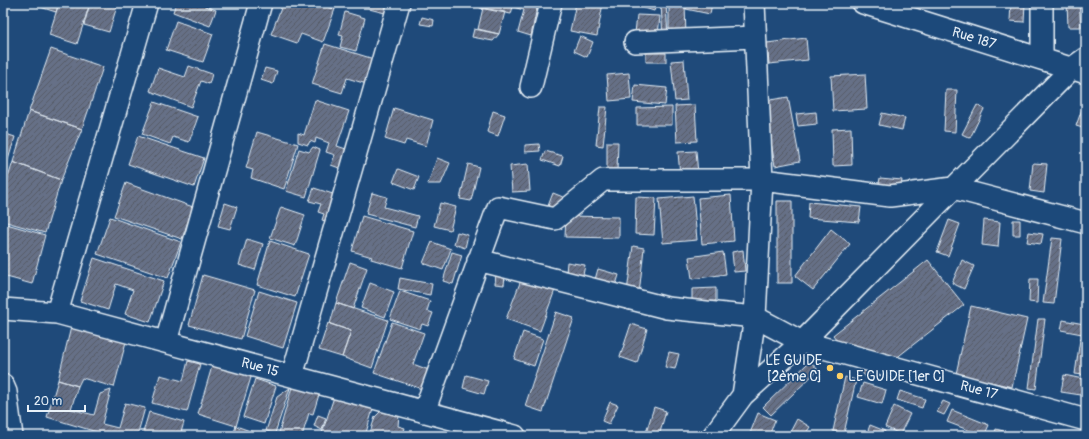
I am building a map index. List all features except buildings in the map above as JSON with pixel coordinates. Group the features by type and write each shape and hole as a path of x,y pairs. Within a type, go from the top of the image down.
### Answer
{"street":[{"path":"57,313 147,3"},
{"path":"166,342 261,3"},
{"path":"292,376 398,3"},
{"path":"531,88 551,3"},
{"path":"743,395 755,317 762,180 754,3"},
{"path":"1042,3 1042,59"},
{"name":"Rue 187","path":"871,4 1042,59 1081,66"},
{"path":"635,42 755,37"},
{"path":"713,436 743,395 802,342 953,188 1081,66"},
{"path":"424,412 498,207 555,219 603,180 762,180 890,196 953,188 1086,223"},
{"path":"478,260 667,308 755,317"},
{"name":"Rue 15","path":"3,309 57,313 424,412 459,429 515,436"},
{"name":"Rue 17","path":"755,317 802,342 1086,420"},
{"path":"3,385 6,392 12,436"}],"place":[{"name":"LE GUIDE [2ème C]","path":"830,368"},
{"name":"LE GUIDE [1er C]","path":"840,376"}]}
